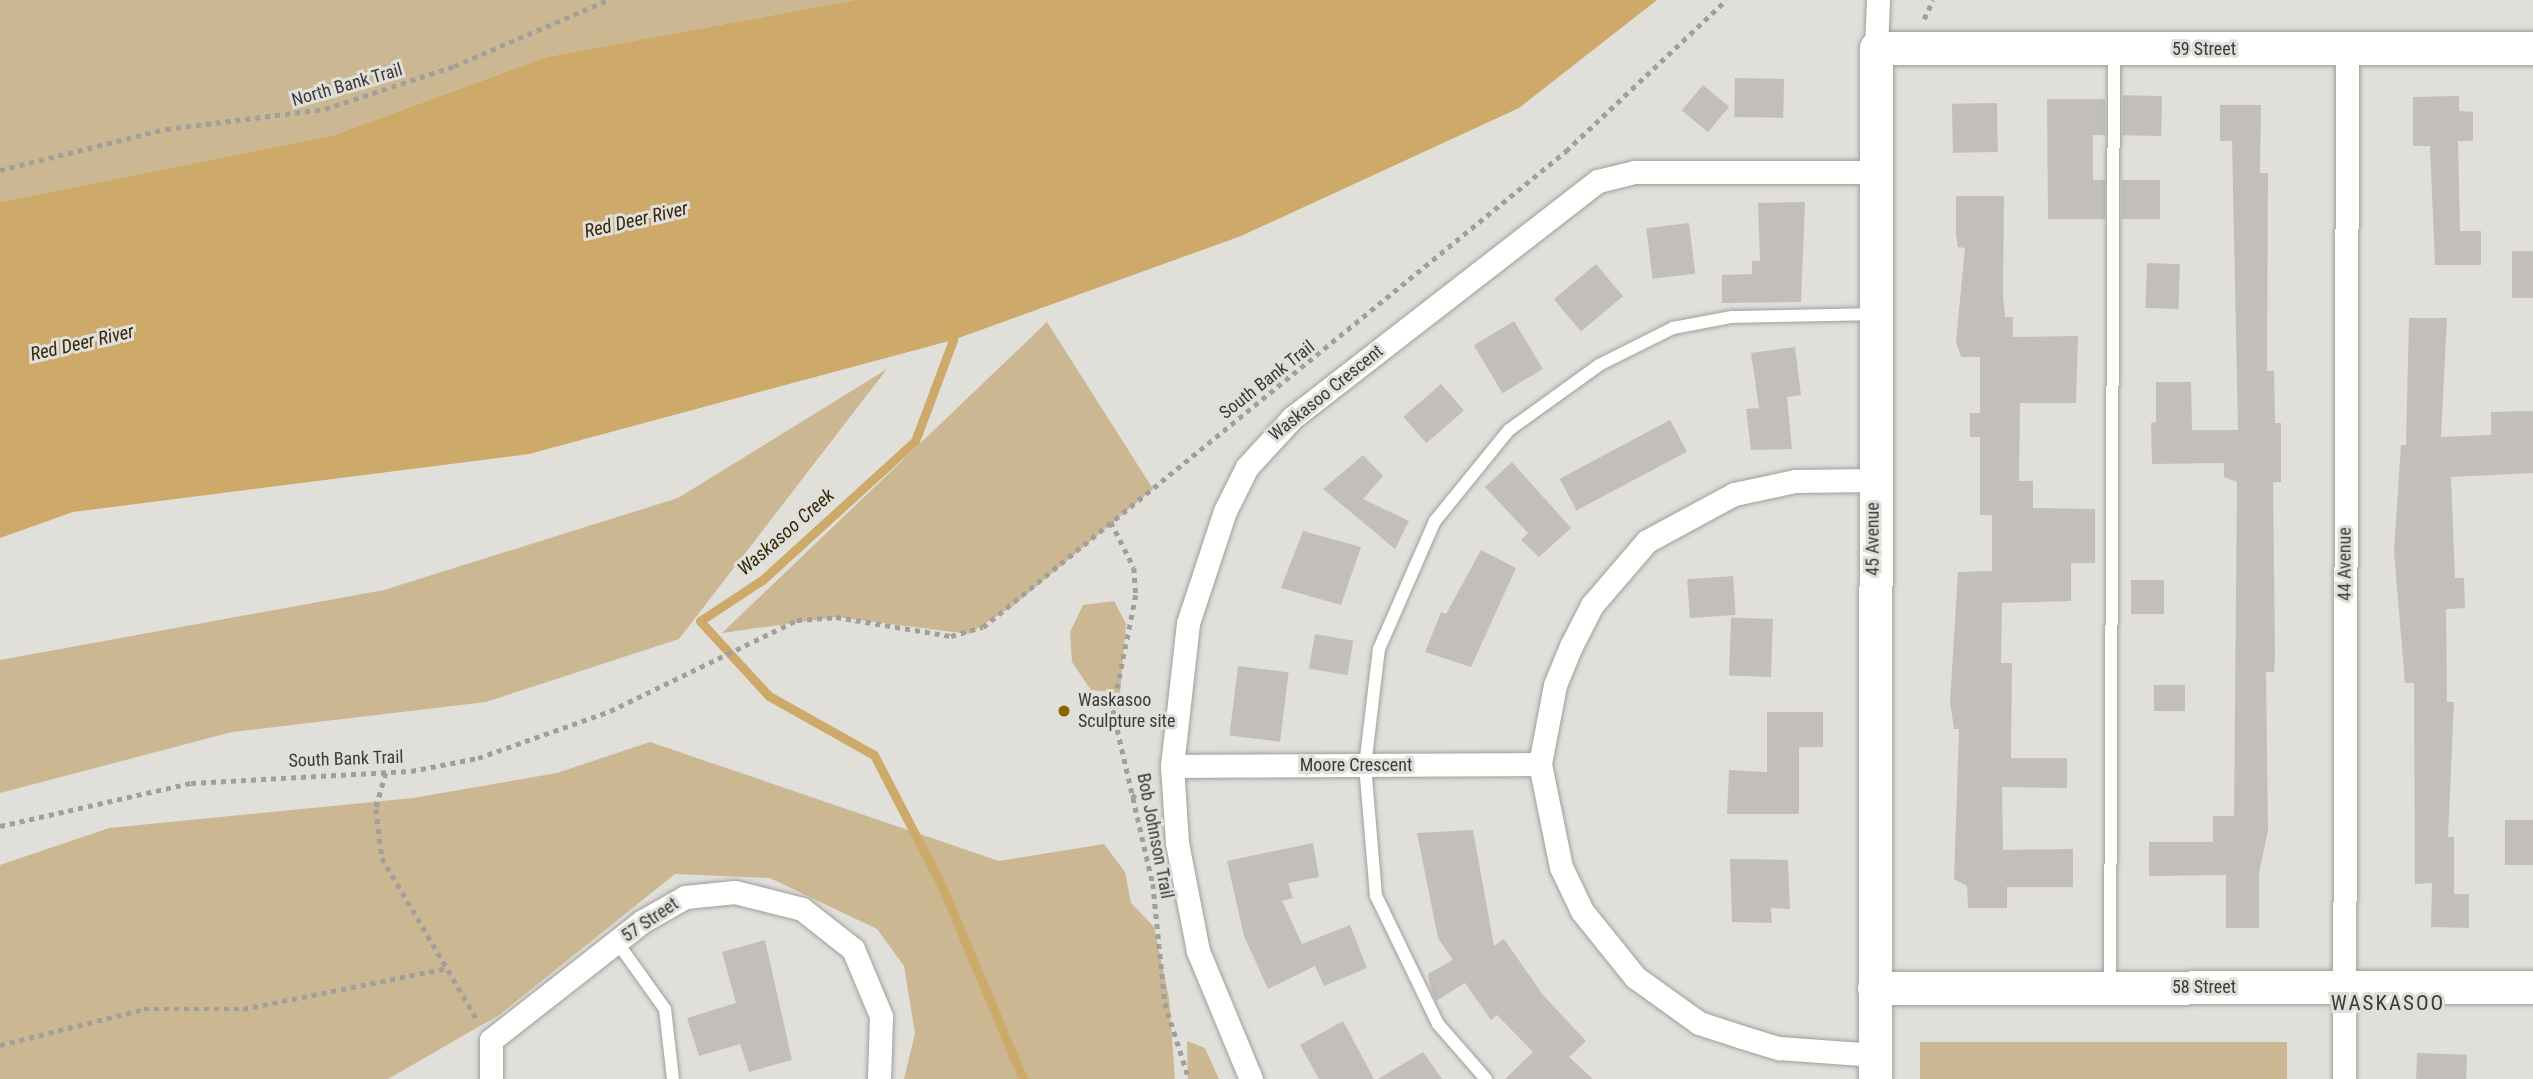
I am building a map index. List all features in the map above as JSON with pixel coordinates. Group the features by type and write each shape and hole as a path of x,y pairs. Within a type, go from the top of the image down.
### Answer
{"street":[{"name":"45 Avenue","path":"1875,1067 1872,172 1878,0"},
{"name":"59 Street","path":"1875,48 2533,48"},
{"name":"44 Avenue","path":"2344,1079 2347,49"},
{"name":"Waskasoo Crescent","path":"1251,1079 1198,951 1177,843 1172,766 1181,661 1204,565 1247,467 1292,418 1581,191 1614,174 1872,172"},
{"path":"1873,480 1795,481 1734,494 1647,541 1592,605 1571,646 1555,685 1540,764 1561,867 1581,911 1635,977 1699,1023 1779,1048 1875,1067"},
{"name":"Moore Crescent","path":"1172,766 1540,764"},
{"name":"57 Street","path":"491,1040 617,942 685,897 735,892 802,909 841,936 871,980 883,1033 879,1079"},
{"name":"58 Street","path":"1874,988 2533,987"},
{"path":"491,1040 491,1079"}],"lane":[{"path":"2110,987 2114,49"},
{"path":"1486,1079 1438,1024 1376,896 1365,766 1385,636 1435,521 1509,430 1599,365 1673,328 1732,317 1873,314"},
{"path":"617,942 665,1010 673,1079"}],"path":[{"name":"North Bank Trail","path":"0,170 166,129 325,109 454,66 608,0"},
{"name":"South Bank Trail","path":"0,826 83,802 202,781 386,773 438,767 529,742 681,674 768,630 836,617 969,634 1014,605 1111,522 1566,151 1726,0"},
{"path":"1921,23 1933,0"},
{"name":"Bob Johnson Trail","path":"1111,522 1134,568 1136,595 1113,710 1153,884 1165,1003 1189,1079"},
{"path":"386,773 376,809 382,858 444,969 491,1040"},
{"path":"0,1045 144,1009 243,1009 444,969"}],"shaded area":[{"path":"0,0 854,0 546,57 334,135 0,202"},
{"path":"1047,322 1153,489 1014,605 969,634 836,617 722,633"},
{"path":"887,369 679,639 486,702 232,732 0,793 0,660 384,590 678,498"},
{"path":"1114,601 1126,624 1120,693 1091,690 1072,662 1070,632 1083,605"},
{"path":"650,742 999,861 1104,844 1125,872 1131,903 1154,927 1169,998 1175,1079 904,1079 915,1033 904,966 877,929 770,878 675,874 499,1015 388,1079 0,1079 0,865 109,828 413,798 557,773"},
{"path":"1187,1041 1205,1048 1219,1079 1188,1079"},
{"path":"1920,1042 2287,1042 2287,1079 1920,1079"}],"water":[{"name":"Red Deer River","path":"854,0 1657,0 1519,108 1241,236 953,340 529,454 73,512 0,538 0,202 334,135 546,57"}],"building":[{"path":"1735,78 1784,79 1783,118 1734,117"},
{"path":"1703,85 1729,107 1708,132 1682,110"},
{"path":"2123,95 2162,96 2161,136 2122,135"},
{"path":"2459,96 2459,111 2473,112 2473,141 2458,141 2460,231 2481,231 2481,265 2435,265 2430,146 2413,146 2413,97"},
{"path":"2047,99 2105,99 2105,135 2093,135 2093,180 2105,180 2105,219 2048,219"},
{"path":"1997,103 1998,152 1953,153 1952,104"},
{"path":"2220,105 2261,105 2260,173 2268,173 2267,371 2274,371 2275,423 2281,423 2281,482 2273,482 2275,657 2274,672 2266,672 2268,830 2259,873 2259,928 2226,928 2226,875 2149,876 2149,842 2213,842 2213,816 2234,816 2237,482 2224,477 2224,463 2152,464 2151,423 2156,422 2156,382 2191,382 2192,430 2238,430 2232,141 2220,141"},
{"path":"2122,180 2160,180 2160,219 2122,219"},
{"path":"1956,196 2004,196 2003,296 2005,317 2013,317 2013,337 2078,336 2076,403 2020,403 2019,481 2033,481 2033,508 2095,509 2095,563 2071,563 2071,601 2002,603 2001,663 2012,663 2011,758 2067,758 2067,788 2002,787 2003,850 2073,849 2073,887 2007,887 2007,908 1968,908 1967,886 1954,879 1959,729 1954,729 1950,702 1958,572 1992,571 1992,515 1980,515 1980,437 1970,437 1970,413 1980,413 1980,357 1961,357 1956,341 1965,248 1958,247"},
{"path":"1805,202 1801,302 1722,303 1722,275 1752,274 1752,261 1760,261 1758,203"},
{"path":"1689,223 1695,274 1653,279 1646,228"},
{"path":"2512,251 2533,251 2533,298 2512,298"},
{"path":"2147,263 2180,264 2178,309 2145,308"},
{"path":"1596,264 1623,296 1581,332 1554,299"},
{"path":"2409,318 2447,318 2441,437 2491,435 2491,412 2533,411 2533,473 2451,477 2455,578 2464,578 2465,608 2446,609 2447,702 2454,702 2448,837 2454,837 2454,894 2469,894 2469,928 2431,927 2432,883 2415,884 2414,683 2405,683 2394,551 2401,445 2406,445"},
{"path":"1514,321 1543,369 1503,393 1474,345"},
{"path":"1795,347 1801,395 1787,397 1792,449 1751,450 1746,409 1759,408 1751,353"},
{"path":"1441,384 1464,410 1426,443 1403,417"},
{"path":"1670,420 1687,452 1577,510 1560,479"},
{"path":"1363,455 1383,476 1363,499 1409,521 1395,549 1323,489"},
{"path":"1512,462 1571,528 1539,557 1521,540 1528,533 1485,487"},
{"path":"1303,531 1361,547 1341,605 1281,588"},
{"path":"1481,550 1516,568 1471,667 1425,652 1441,612 1446,614"},
{"path":"1733,576 1736,615 1690,618 1687,579"},
{"path":"2131,580 2164,580 2164,614 2131,614"},
{"path":"1731,618 1773,619 1771,677 1729,675"},
{"path":"1315,634 1353,641 1347,675 1309,668"},
{"path":"1238,666 1289,672 1280,742 1229,735"},
{"path":"2154,685 2185,685 2185,711 2154,711"},
{"path":"1767,712 1823,712 1823,747 1799,747 1799,814 1727,814 1729,770 1767,772"},
{"path":"2505,820 2533,820 2533,865 2505,865"},
{"path":"1473,830 1494,946 1504,939 1543,995 1586,1041 1569,1057 1593,1079 1505,1079 1533,1052 1497,1015 1491,1020 1465,983 1436,1001 1428,974 1453,960 1438,938 1417,833"},
{"path":"1313,843 1319,877 1288,883 1293,898 1282,901 1302,944 1350,925 1367,968 1324,986 1315,966 1268,989 1244,936 1227,861"},
{"path":"1730,859 1788,860 1790,909 1771,908 1772,923 1732,922"},
{"path":"765,940 792,1060 749,1072 740,1044 699,1056 687,1018 736,1003 722,952"},
{"path":"1343,1021 1374,1079 1319,1079 1300,1045"},
{"path":"1423,1052 1442,1079 1378,1079"},
{"path":"2417,1053 2467,1055 2466,1079 2416,1079"}],"waterway":[{"name":"Waskasoo Creek","path":"951,330 953,340 915,441 762,580 700,621 769,696 874,755 941,884 1023,1079"}],"place":[{"name":"Waskasoo Sculpture site","path":"1064,711"}],"district":[{"name":"WASKASOO","path":"2388,1003"}]}
